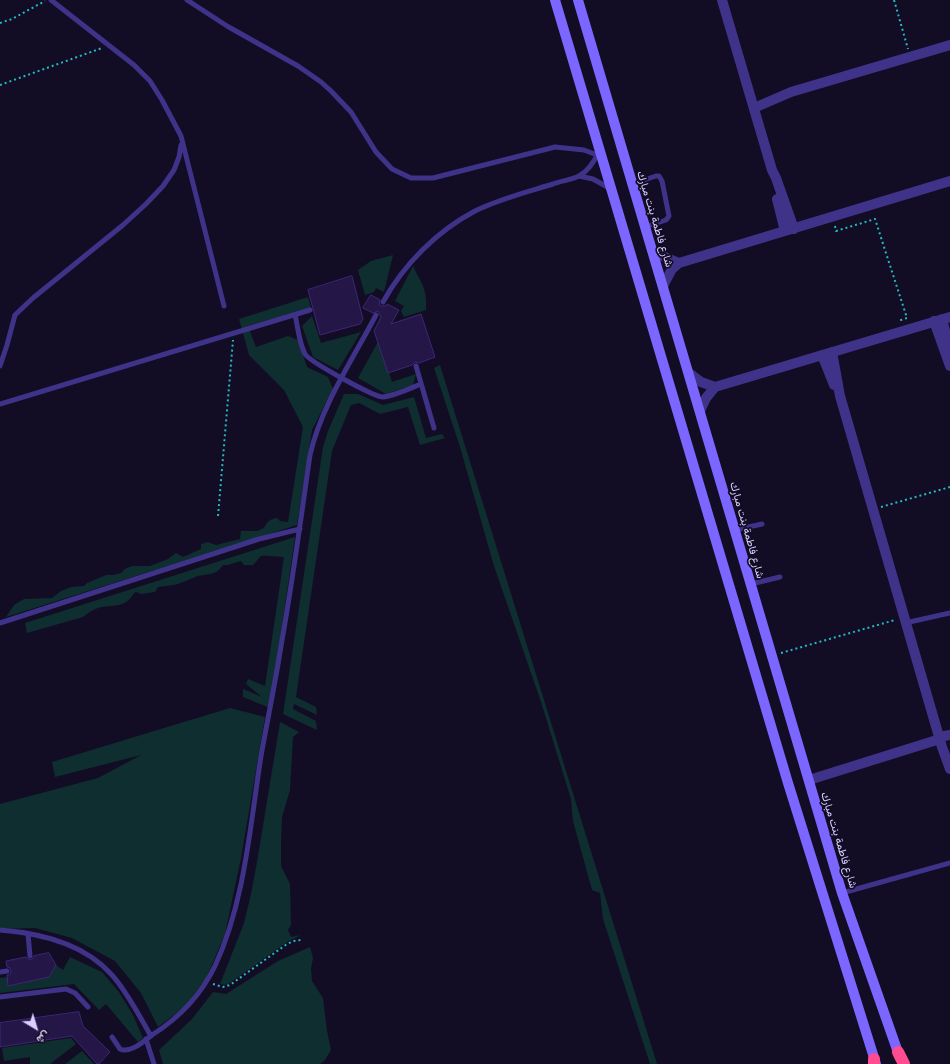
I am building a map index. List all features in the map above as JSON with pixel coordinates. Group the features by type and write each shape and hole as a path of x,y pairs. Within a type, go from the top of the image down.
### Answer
{"highway":[{"path":"898,1052 903,1064"}],"street":[{"path":"555,0 598,151 612,190 788,783 875,1062"},
{"name":"شارع فاطمة بنت مبارك","path":"578,0 842,893 898,1052"},
{"path":"722,0 772,170 776,178 789,230"},
{"path":"753,104 950,45"},
{"path":"663,286 667,277 679,263 950,181"},
{"path":"653,252 679,263"},
{"path":"700,411 706,398 715,387 942,319"},
{"path":"942,319 950,350"},
{"path":"942,319 950,366"},
{"path":"832,352 840,396 905,623 943,742 950,769"},
{"path":"822,355 840,396"},
{"path":"688,373 701,382 715,387"},
{"path":"809,780 943,742 950,735"}],"lane":[{"path":"51,0 134,65 150,81 162,100 181,136 224,306"},
{"path":"187,0 227,26 298,66 321,82 332,91 351,112 376,152 392,169 411,178 433,178 555,147 598,151 590,167 579,176 498,201 475,211 443,232 419,253 398,278 383,302"},
{"path":"0,366 15,315 33,298 123,225 155,195 171,176 178,164 181,150 181,136"},
{"path":"579,176 600,182 612,190"},
{"path":"632,184 656,176 659,176 662,181 669,216 666,220 645,227"},
{"path":"0,404 310,310"},
{"path":"295,315 306,355 312,361 342,378 374,395 383,397 421,384"},
{"path":"112,1037 120,1049 126,1051 164,1028 191,1003 206,982 219,956 234,910 245,862 261,758 300,530 313,442 322,416 376,315"},
{"path":"416,366 434,428"},
{"path":"735,530 762,524"},
{"path":"0,623 259,539 300,530"},
{"path":"751,584 780,577"},
{"path":"905,623 950,613"},
{"path":"842,893 950,863"},
{"path":"0,930 54,940 77,948 100,963 119,984 149,1038 154,1064"},
{"path":"28,934 30,956"},
{"path":"0,972 7,971"},
{"path":"0,998 66,989 75,993 88,1007"}],"path":[{"path":"0,23 46,0"},
{"path":"894,0 910,57"},
{"path":"0,85 110,45"},
{"path":"832,217 836,231 875,220 907,318 901,320 905,330"},
{"path":"218,516 233,334"},
{"path":"872,509 950,487"},
{"path":"772,656 895,620 897,625 905,623"},
{"path":"206,982 223,987 230,985 287,944 301,940"}],"green space":[{"path":"393,255 384,292 376,288 374,292 365,295 358,270 371,261"},
{"path":"413,266 425,291 426,310 404,317 401,311 404,306 395,301"},
{"path":"308,297 311,308 248,326 256,347 288,336 298,340 307,367 328,377 333,389 312,430 297,525 6,617 14,605 24,599 52,598 61,591 71,587 84,586 87,583 106,575 121,573 125,569 132,566 150,566 168,559 176,553 183,557 201,549 201,544 208,542 216,545 240,539 241,531 257,531 264,528 269,521 274,518 277,518 280,521 288,522 303,427 284,390 249,355 239,319"},
{"path":"312,316 321,343 361,332 338,370 313,357 302,326"},
{"path":"379,340 392,382 416,374 413,385 386,394 358,378"},
{"path":"440,365 657,1064 650,1064 603,919 600,893 592,890 573,821 571,799 541,702 494,566 460,447 434,368"},
{"path":"344,394 358,394 383,405 414,397 426,438 442,434 445,438 420,445 408,407 380,414 359,403 351,405 332,451 296,697 316,707 317,715 294,704 293,709 316,721 317,730 283,714 323,447 328,431"},
{"path":"295,537 270,708 243,697 243,689 262,697 246,684 248,679 265,686 284,557 261,556 253,565 244,565 241,561 223,565 214,573 195,577 176,584 158,587 155,592 142,594 135,592 125,603 99,608 83,617 27,633 25,623"},
{"path":"230,708 265,717 241,858 225,934 206,979 185,1007 158,1027 141,993 115,961 72,938 35,928 0,929 0,804 98,778 141,755 55,777 52,762"},
{"path":"280,722 299,732 293,737 290,790 282,817 281,866 290,884 291,925 288,930 291,937 301,935 289,941 227,985 220,984 244,923 251,894"},
{"path":"310,947 313,958 311,969 312,981 323,998 331,1050 325,1060 320,1064 163,1064 159,1050 192,1019 213,992 226,994 278,961"},
{"path":"70,957 102,972 119,992 133,1015 143,1038 138,1042 106,1004 99,1010 74,984 0,993 0,978 8,977 8,986 48,977 56,965 63,970"},
{"path":"71,1038 76,1044 50,1064 30,1064 30,1057 4,1061 2,1048"},
{"path":"82,1051 94,1064 65,1064"}],"building":[{"path":"352,276 363,319 360,324 320,335 308,290"},
{"path":"371,295 380,300 379,304 381,306 385,306 387,304 399,310 391,324 421,314 435,357 419,363 415,362 412,365 388,373 374,331 381,317 378,311 373,313 363,308"},
{"path":"49,953 56,965 49,977 8,986 7,975 10,974 11,971 10,968 7,967 6,961 26,957 31,960 34,956"},
{"path":"79,1012 83,1026 110,1052 99,1064 97,1064 72,1036 0,1047 0,1023"}]}
